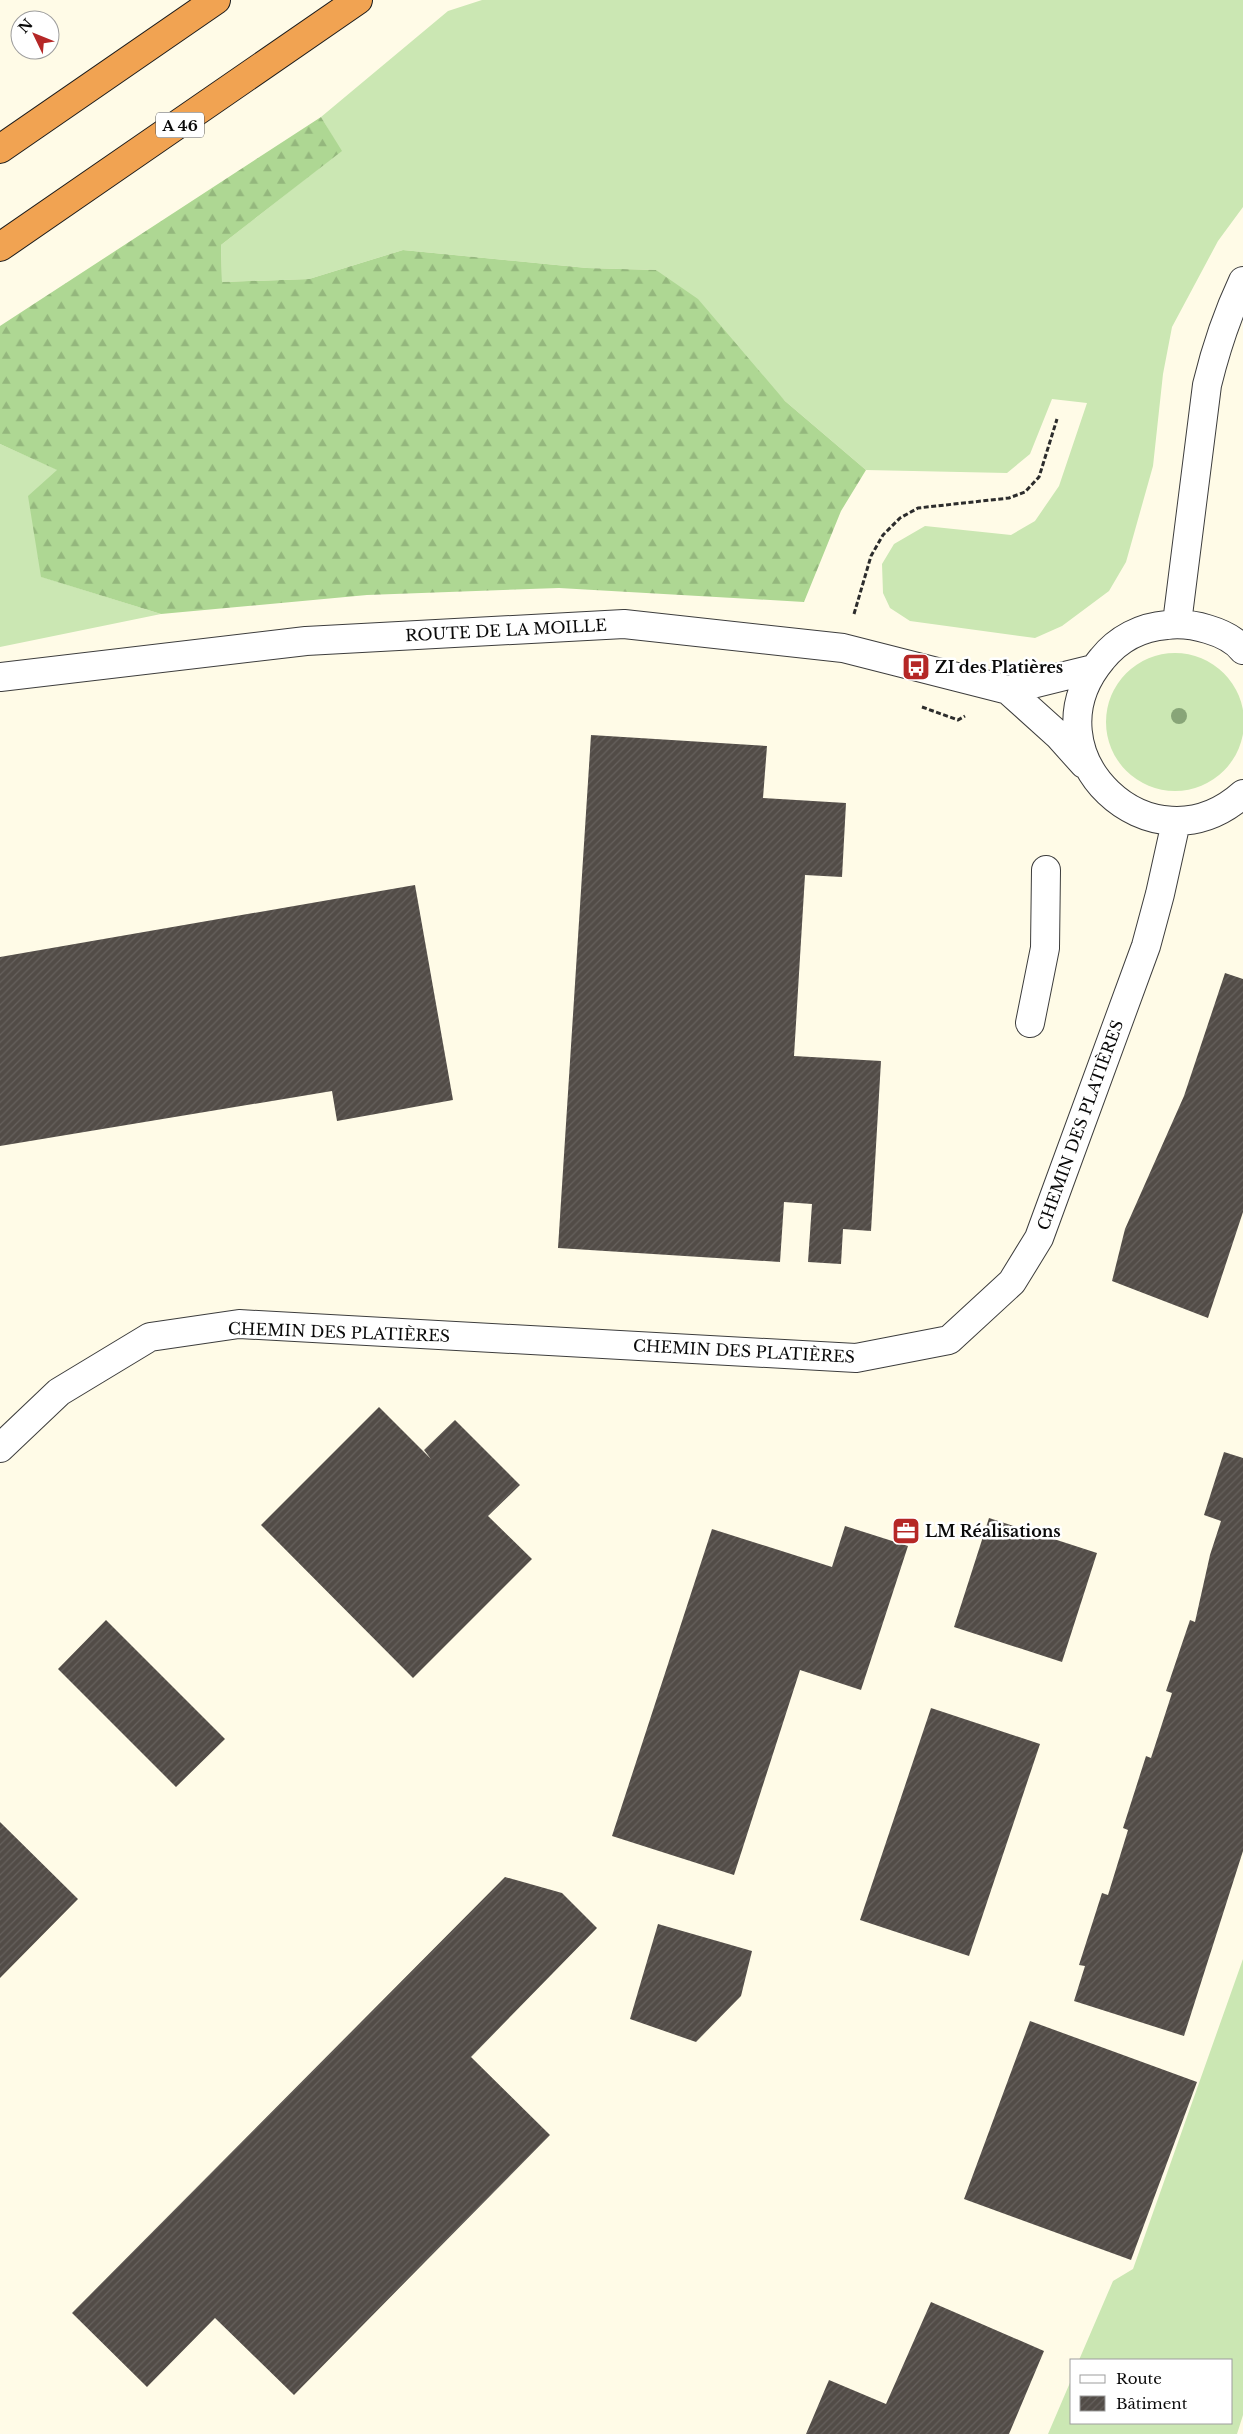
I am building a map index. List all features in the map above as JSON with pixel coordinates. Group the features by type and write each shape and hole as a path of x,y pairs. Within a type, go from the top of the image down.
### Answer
{"highway":[{"path":"0,149 216,0"},
{"name":"A 46","path":"0,247 358,0"}],"street":[{"path":"1177,623 1208,385 1216,349 1243,281"},
{"path":"1091,773 1080,748 1077,721 1081,694 1093,670 1109,650 1129,635 1152,626 1177,623 1211,630 1243,650"},
{"name":"ROUTE DE LA MOILLE","path":"0,677 306,641 624,624 843,648 1008,690 1093,670"},
{"name":"ROUTE DE LA MOILLE","path":"1008,690 1058,735 1113,799 1142,816 1176,822"},
{"path":"1176,822 1204,817 1231,805 1243,794"},
{"name":"CHEMIN DES PLATIÈRES","path":"0,1448 59,1392 150,1337 239,1324 856,1358 949,1340 1012,1282 1039,1238 1146,946 1176,822"},
{"path":"1030,1023 1045,948 1046,870"}],"path":[{"path":"843,648 871,556 883,535 900,518 918,508 1009,498 1024,492 1039,477 1057,419"},
{"path":"913,704 958,720 1008,690"}],"green space":[{"path":"482,0 1243,0 1243,207 1218,241 1172,327 1163,374 1153,466 1126,562 1109,591 1062,626 1035,638 910,621 890,608 883,593 882,564 894,544 925,526 1011,535 1035,521 1059,486 1087,403 1052,399 1030,454 1007,473 866,470 785,401 656,270 587,268 403,250 309,279 222,282 221,245 341,151 321,117 448,11"},
{"path":"321,117 342,151 221,245 222,282 309,279 403,250 587,268 656,270 698,299 785,401 866,470 841,511 804,602 559,588 367,595 161,614 41,577 28,496 57,470 0,444 0,326"},
{"path":"0,444 58,470 42,577 161,614 0,647"},
{"path":"1175,653 1201,658 1224,673 1239,696 1244,722 1239,748 1224,771 1201,786 1175,791 1149,786 1126,771 1111,748 1106,722 1111,696 1126,673 1149,658"},
{"path":"1243,1959 1243,2415 1237,2434 1048,2434 1070,2383 1070,2424 1233,2424 1233,2359 1079,2359 1113,2281 1133,2269"}],"building":[{"path":"591,735 767,746 763,798 846,803 842,877 805,875 794,1056 881,1061 871,1231 843,1229 841,1264 808,1262 812,1204 784,1202 780,1262 558,1248"},
{"path":"415,885 453,1100 337,1121 332,1091 0,1146 0,957"},
{"path":"1225,973 1243,979 1243,1212 1208,1318 1112,1281 1125,1229 1184,1096"},
{"path":"379,1407 431,1459 424,1450 455,1420 520,1485 488,1516 532,1559 413,1678 261,1525"},
{"path":"1224,1452 1243,1458 1243,1851 1184,2036 1074,2001 1085,1966 1079,1965 1102,1893 1108,1895 1128,1830 1123,1828 1146,1756 1151,1758 1172,1693 1166,1691 1190,1620 1195,1622 1210,1555 1221,1521 1204,1515"},
{"path":"989,1518 1097,1553 1062,1662 954,1627"},
{"path":"845,1526 908,1546 861,1690 800,1670 734,1875 612,1836 712,1529 832,1567"},
{"path":"106,1620 225,1739 176,1787 58,1669"},
{"path":"931,1708 1040,1744 969,1956 860,1920"},
{"path":"0,1822 78,1899 0,1978"},
{"path":"505,1877 562,1893 597,1928 471,2057 550,2135 294,2395 215,2318 147,2387 72,2313"},
{"path":"658,1924 752,1951 741,1996 696,2042 630,2019"},
{"path":"1030,2021 1197,2082 1131,2260 964,2199"},
{"path":"931,2302 1044,2351 1009,2434 806,2434 829,2380 886,2404"}],"place":[{"name":"ZI des Platières","path":"916,667"},
{"name":"LM Réalisations","path":"906,1531"}]}
